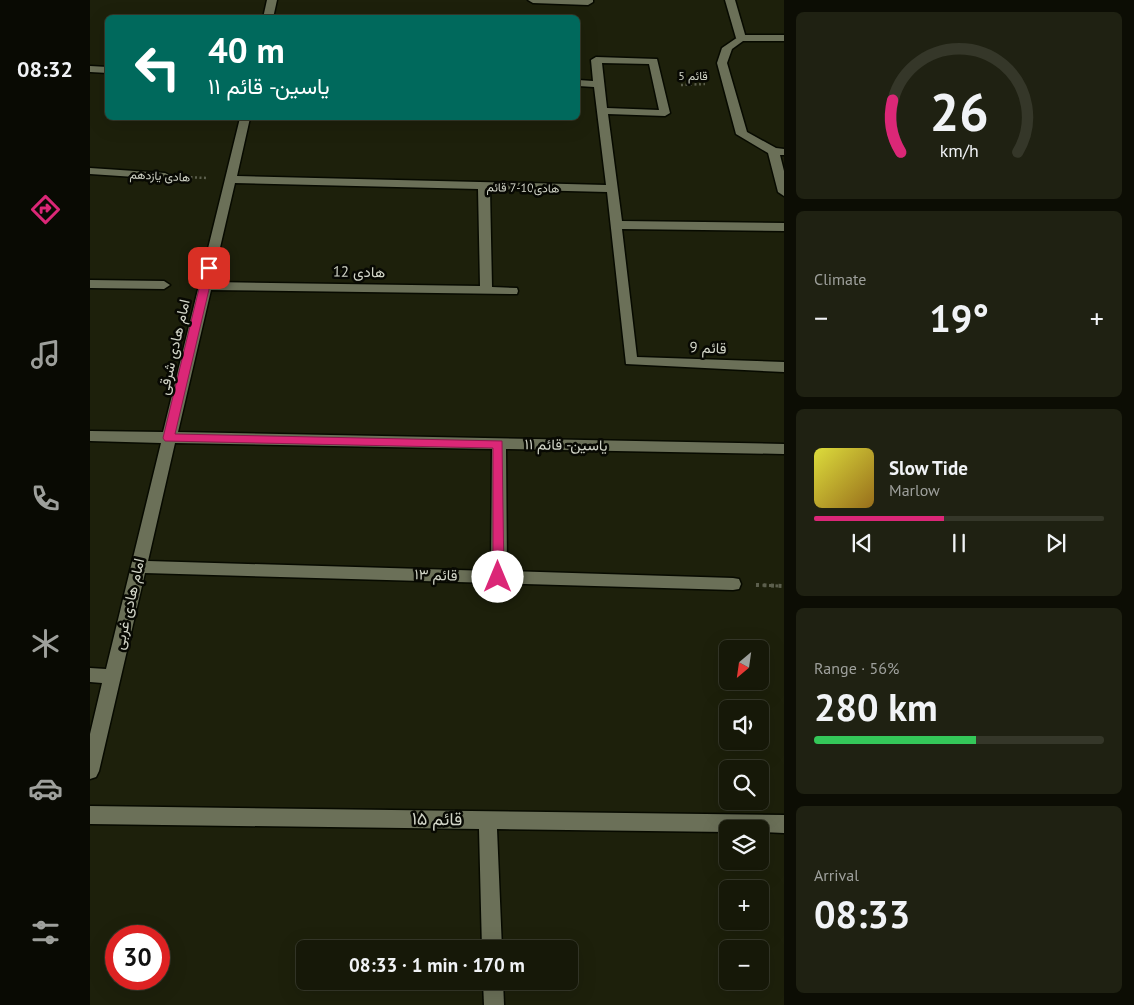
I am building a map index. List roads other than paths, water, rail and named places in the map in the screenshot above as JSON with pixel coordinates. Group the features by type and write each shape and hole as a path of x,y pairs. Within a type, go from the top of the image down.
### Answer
{"street":[{"path":"269,15 272,0"},
{"path":"533,0 588,1"},
{"path":"730,0 741,38"},
{"path":"784,38 741,38 727,48 722,62 742,134 779,152 784,192"},
{"path":"604,111 665,113 652,61 596,60 604,111 616,225 784,227"},
{"path":"90,69 105,70"},
{"path":"580,83 600,84"},
{"name":"امام هادی شرقی","path":"169,438 244,120"},
{"name":"هادی یازدهم","path":"90,171 165,176"},
{"name":"هادی10-7 قائم","path":"230,179 612,189"},
{"path":"484,187 486,290"},
{"name":"قائم 9","path":"616,225 631,361 784,367"},
{"path":"90,284 164,285"},
{"name":"12 هادی","path":"205,286 512,291"},
{"name":"یاسین- قائم ۱۱","path":"90,436 784,449"},
{"name":"امام هادی غربی","path":"90,771 169,438"},
{"path":"498,577 499,444"},
{"name":"قائم ۱۳","path":"138,567 733,584"},
{"path":"90,675 112,676"},
{"name":"قائم ۱۵","path":"90,815 784,824"},
{"path":"488,820 492,940"},
{"path":"493,990 494,1005"}]}
